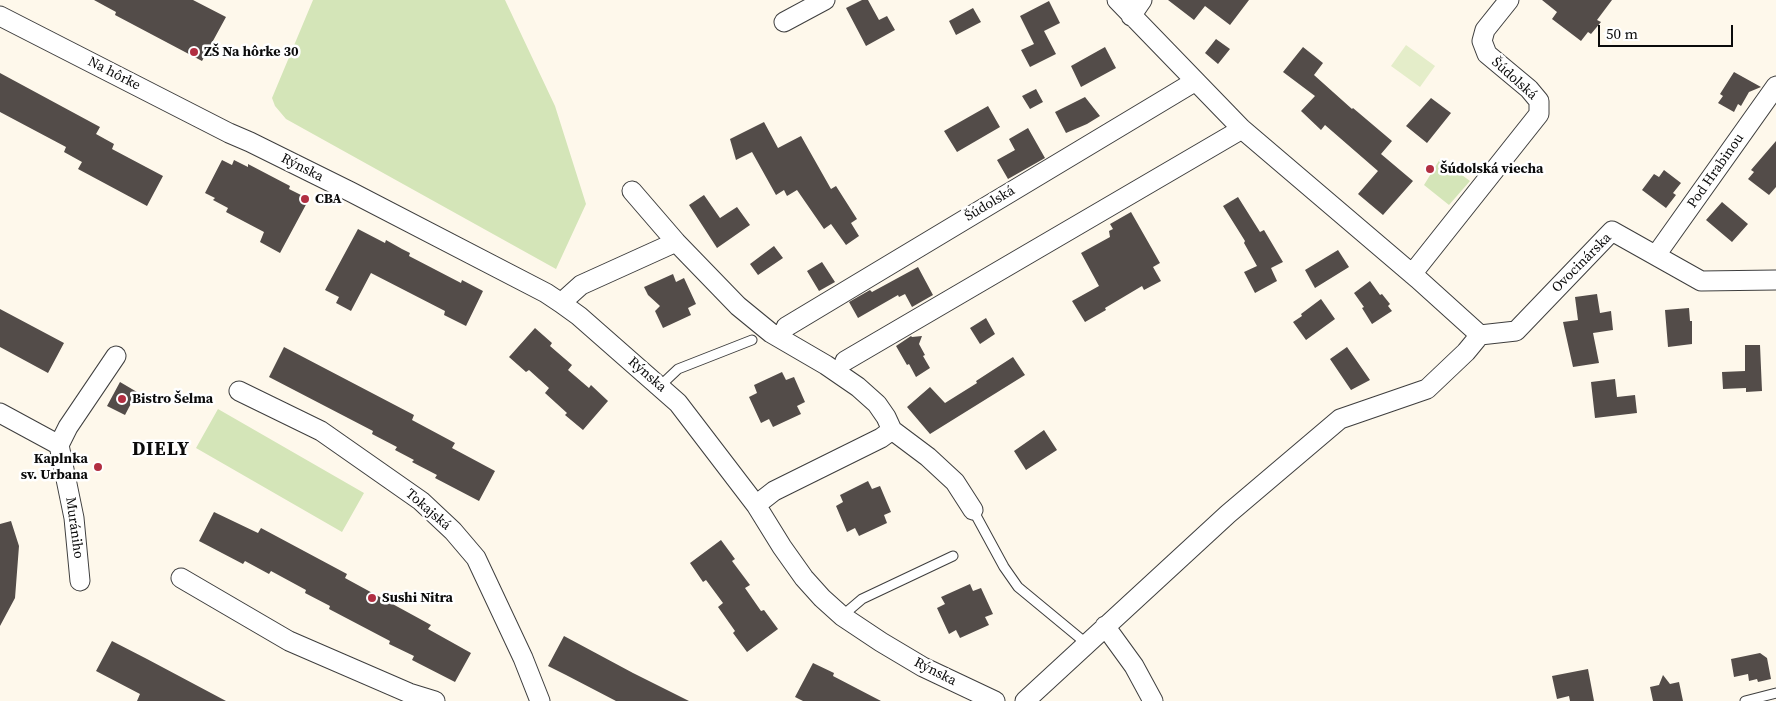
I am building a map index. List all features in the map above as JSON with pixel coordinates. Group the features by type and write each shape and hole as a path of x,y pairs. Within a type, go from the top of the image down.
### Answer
{"street":[{"path":"784,22 825,0"},
{"path":"1024,701 1228,514 1340,420 1427,389 1466,352 1480,335 1412,274 1242,129 1194,82 1117,0"},
{"path":"1131,16 1142,0"},
{"name":"Šúdolská","path":"1412,274 1539,114 1539,101 1529,89 1487,54 1482,41 1485,30 1510,0"},
{"name":"Na hôrke","path":"0,16 229,133"},
{"name":"Šúdolská","path":"786,327 1194,82"},
{"name":"Pod Hrabinou","path":"1656,256 1776,86"},
{"path":"845,362 1242,129"},
{"name":"Rýnska","path":"229,133 351,192 546,293 579,316 678,403 756,505 782,548 804,578 822,598 842,616 881,642 923,667 995,701"},
{"path":"632,191 676,242 738,306 771,334 826,365 858,387 877,404 892,430 928,457 955,482 973,510"},
{"name":"Ovocinárska","path":"1480,335 1516,331 1612,230 1700,282 1776,280"},
{"path":"561,303 581,285 676,242"},
{"path":"0,413 59,445 68,427 116,356"},
{"name":"Tokajská","path":"239,391 320,431 421,500 453,531 476,558 523,658 540,701"},
{"path":"756,505 774,491 881,438 892,430"},
{"name":"Murániho","path":"59,445 74,518 80,581"},
{"path":"181,578 289,641 409,692 435,701"},
{"path":"1105,626 1134,666 1153,701"}],"lane":[{"path":"660,386 678,370 752,340"},
{"path":"973,510 1004,568 1018,587 1087,644"},
{"path":"842,616 862,599 953,556"},
{"path":"1745,701 1776,693"}],"green space":[{"path":"313,0 505,0 555,106 586,204 556,269 286,119 275,106 272,98"},
{"path":"1406,45 1435,66 1420,87 1391,66"},
{"path":"1440,159 1470,181 1449,205 1424,185"},
{"path":"218,409 364,493 342,532 196,448"}],"building":[{"path":"94,0 193,0 226,17 202,61 115,15 116,12"},
{"path":"862,0 868,0 879,20 887,16 895,30 866,46 846,8"},
{"path":"1168,0 1249,0 1230,25 1205,6 1194,20"},
{"path":"1542,0 1612,0 1597,20 1601,22 1591,34 1588,32 1581,41 1552,19 1557,12"},
{"path":"1049,1 1060,23 1044,31 1056,54 1030,67 1021,50 1034,44 1020,16"},
{"path":"973,8 981,22 956,35 949,21"},
{"path":"1216,39 1230,49 1218,64 1205,53"},
{"path":"1105,47 1116,68 1081,87 1071,66"},
{"path":"1303,47 1323,63 1314,75 1392,141 1381,154 1413,181 1383,215 1358,194 1378,171 1325,125 1321,130 1301,111 1315,96 1283,72"},
{"path":"1734,72 1761,87 1749,92 1741,106 1738,104 1734,112 1718,103 1723,96 1720,94"},
{"path":"0,73 100,127 96,134 114,144 112,149 163,176 147,206 78,169 82,162 64,152 66,147 0,112"},
{"path":"1036,89 1043,102 1030,109 1022,96"},
{"path":"1085,97 1100,116 1066,133 1055,112"},
{"path":"1431,98 1451,113 1427,143 1406,126"},
{"path":"988,106 1000,127 957,152 944,131"},
{"path":"764,122 778,148 801,136 831,189 836,186 857,219 851,223 859,236 846,245 831,224 824,229 797,190 787,196 784,190 776,195 752,152 736,160 730,139"},
{"path":"1028,128 1045,158 1008,179 997,160 1015,150 1009,139"},
{"path":"1776,141 1776,187 1769,195 1748,179 1754,172 1751,170"},
{"path":"222,160 232,165 234,160 248,167 248,164 290,186 289,189 309,199 280,253 260,242 264,232 226,212 228,208 205,193"},
{"path":"1664,170 1681,183 1673,193 1676,195 1666,208 1642,190 1654,174 1659,177"},
{"path":"704,195 720,218 737,207 750,225 717,248 689,205"},
{"path":"1238,197 1260,232 1264,230 1283,262 1271,268 1277,281 1255,293 1244,272 1257,266 1244,243 1245,241 1223,206"},
{"path":"1722,202 1748,224 1732,242 1706,220"},
{"path":"1131,212 1160,263 1153,267 1161,281 1144,290 1142,286 1085,322 1072,301 1099,286 1081,253 1110,237 1109,231 1113,229 1110,224"},
{"path":"358,229 385,243 386,240 410,253 409,256 461,283 462,280 483,291 466,326 444,315 445,311 371,273 351,311 336,303 339,297 325,290"},
{"path":"774,246 783,258 758,275 750,264"},
{"path":"1338,250 1349,267 1315,288 1305,270"},
{"path":"822,262 835,282 819,291 807,271"},
{"path":"918,267 933,295 912,307 905,294 899,297 898,295 858,318 849,302"},
{"path":"673,274 676,282 684,278 696,304 688,308 691,315 663,328 655,311 660,306 648,295 644,287"},
{"path":"1370,281 1380,295 1382,294 1390,304 1388,306 1392,311 1372,324 1362,308 1364,307 1354,293"},
{"path":"1597,294 1600,313 1611,311 1613,330 1593,333 1599,363 1573,367 1563,322 1578,320 1575,297"},
{"path":"1321,299 1335,319 1306,340 1293,322"},
{"path":"1689,308 1690,321 1692,321 1692,344 1668,347 1665,310"},
{"path":"0,309 64,343 48,373 0,347"},
{"path":"986,318 995,334 980,344 970,328"},
{"path":"535,328 552,343 550,346 572,365 568,370 589,388 591,385 608,401 583,430 565,415 567,413 545,393 549,388 529,370 526,372 509,357"},
{"path":"911,336 922,336 919,344 930,368 916,377 896,346"},
{"path":"1745,345 1760,345 1762,391 1746,392 1746,388 1723,389 1722,372 1745,371"},
{"path":"284,347 414,415 412,420 455,443 452,448 495,471 479,501 435,478 437,475 412,462 414,460 395,450 397,447 372,434 373,431 269,377"},
{"path":"1347,347 1370,380 1351,390 1330,359"},
{"path":"1013,357 1025,375 930,434 907,407 930,387 945,403"},
{"path":"782,372 786,380 794,377 805,402 797,406 801,414 773,427 769,419 761,423 749,397 757,393 754,385"},
{"path":"1615,379 1617,397 1635,395 1637,413 1595,418 1591,382"},
{"name":"Bistro Šelma","path":"120,382 137,392 125,415 107,406"},
{"path":"1044,430 1057,450 1026,470 1014,451"},
{"path":"868,481 872,489 880,486 891,512 884,515 887,523 859,536 855,528 847,532 836,506 843,502 840,495"},
{"path":"214,512 258,533 261,528 347,574 345,578 431,625 428,629 471,653 455,682 412,660 414,656 389,644 390,641 329,609 330,606 305,593 306,590 271,571 269,574 245,561 243,564 199,541"},
{"path":"11,521 19,546 15,598 0,626 0,524"},
{"path":"721,540 735,559 732,561 750,585 745,588 761,611 764,610 778,629 747,652 718,607 723,603 706,580 703,582 690,563"},
{"path":"970,584 973,591 981,588 993,614 985,617 989,625 960,638 956,630 949,634 937,608 945,604 941,597"},
{"path":"564,636 689,701 616,701 548,666"},
{"path":"112,641 226,701 137,701 140,694 96,671"},
{"path":"1760,653 1767,658 1771,679 1758,682 1757,679 1749,681 1748,674 1734,677 1731,659"},
{"path":"813,663 834,673 833,676 881,701 803,701 795,697"},
{"path":"1588,669 1594,701 1570,701 1569,696 1557,699 1552,676"},
{"path":"1663,675 1670,684 1679,682 1683,701 1653,701 1650,687 1659,685"}],"place":[{"name":"ZŠ Na hôrke 30","path":"194,52"},
{"name":"Šúdolská viecha","path":"1430,169"},
{"name":"CBA","path":"305,199"},
{"name":"Bistro Šelma","path":"122,399"},
{"name":"Kaplnka sv. Urbana","path":"98,467"},
{"name":"Sushi Nitra","path":"372,598"}],"district":[{"name":"DIELY","path":"161,450"}]}
